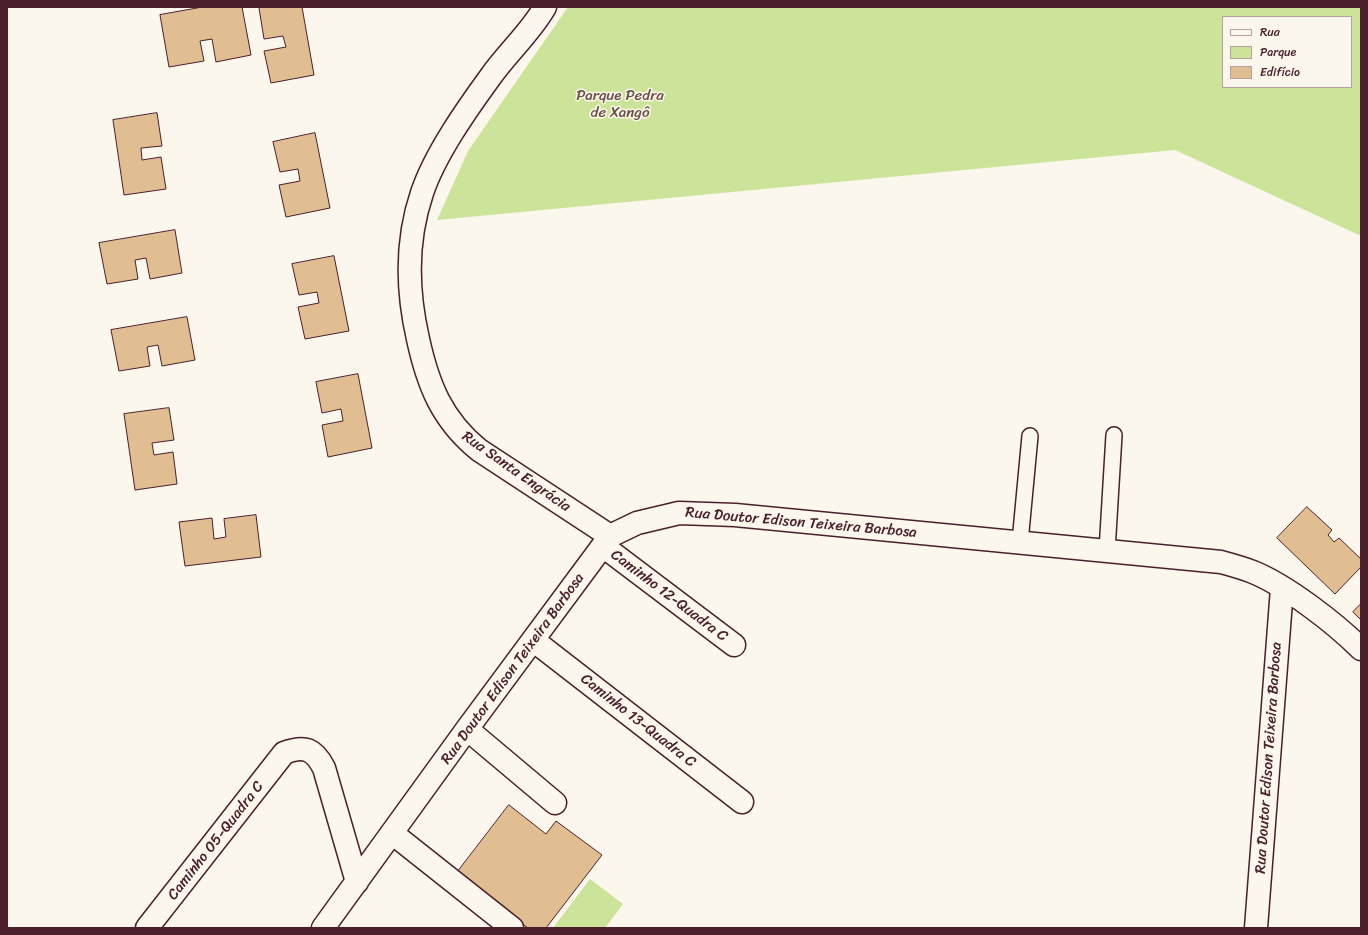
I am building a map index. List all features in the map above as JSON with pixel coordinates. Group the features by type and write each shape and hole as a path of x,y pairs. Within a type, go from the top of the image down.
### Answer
{"street":[{"name":"Rua Santa Engrácia","path":"545,7 536,22 492,75 445,145 422,192 411,242 409,282 416,330 423,363 437,399 447,418 462,436 479,450 607,541"},
{"name":"Rua Doutor Edison Teixeira Barbosa","path":"326,927 467,729 607,541 637,523 679,513 735,515 1221,562 1254,573 1282,588 1340,628 1361,649"},
{"name":"Caminho 12-Quadra C","path":"607,541 734,645"},
{"name":"Rua Doutor Edison Teixeira Barbosa","path":"1256,928 1282,588"},
{"name":"Caminho 13-Quadra C","path":"533,640 742,802"},
{"path":"467,729 555,803"},
{"name":"Caminho 05-Quadra C","path":"148,928 284,753 295,749 307,750 318,755 324,768 358,882"},
{"path":"392,833 512,928"}],"lane":[{"path":"1107,550 1114,435"},
{"path":"1020,542 1030,436"}],"green space":[{"name":"Parque Pedra de Xangô","path":"568,7 1361,7 1361,236 1175,150 437,220 468,151"},
{"path":"590,879 623,904 605,928 553,928"}],"building":[{"path":"203,7 242,7 251,55 216,62 212,39 200,41 204,61 169,67 160,15"},
{"path":"302,7 314,75 271,83 264,51 286,47 283,36 264,39 259,8"},
{"path":"157,113 162,146 141,148 142,160 161,157 166,189 124,195 113,120"},
{"path":"315,133 330,208 286,217 279,185 300,181 298,169 280,172 273,142"},
{"path":"175,230 182,273 150,279 146,258 135,260 138,279 107,284 99,243"},
{"path":"334,256 349,331 305,339 298,307 319,303 317,292 299,295 292,264"},
{"path":"187,317 195,360 162,366 158,345 147,347 150,366 119,371 111,330"},
{"path":"358,374 372,448 328,457 322,425 343,421 341,409 322,413 316,382"},
{"path":"169,408 174,440 152,443 154,455 173,452 177,484 135,490 124,414"},
{"path":"1307,507 1332,530 1328,535 1334,542 1339,538 1361,559 1361,567 1335,594 1277,538"},
{"path":"256,515 261,557 185,566 179,522 212,518 214,539 226,537 224,519"},
{"path":"1361,604 1361,620 1353,612"},
{"path":"509,805 546,834 556,821 602,855 546,928 528,928 456,874"}]}
